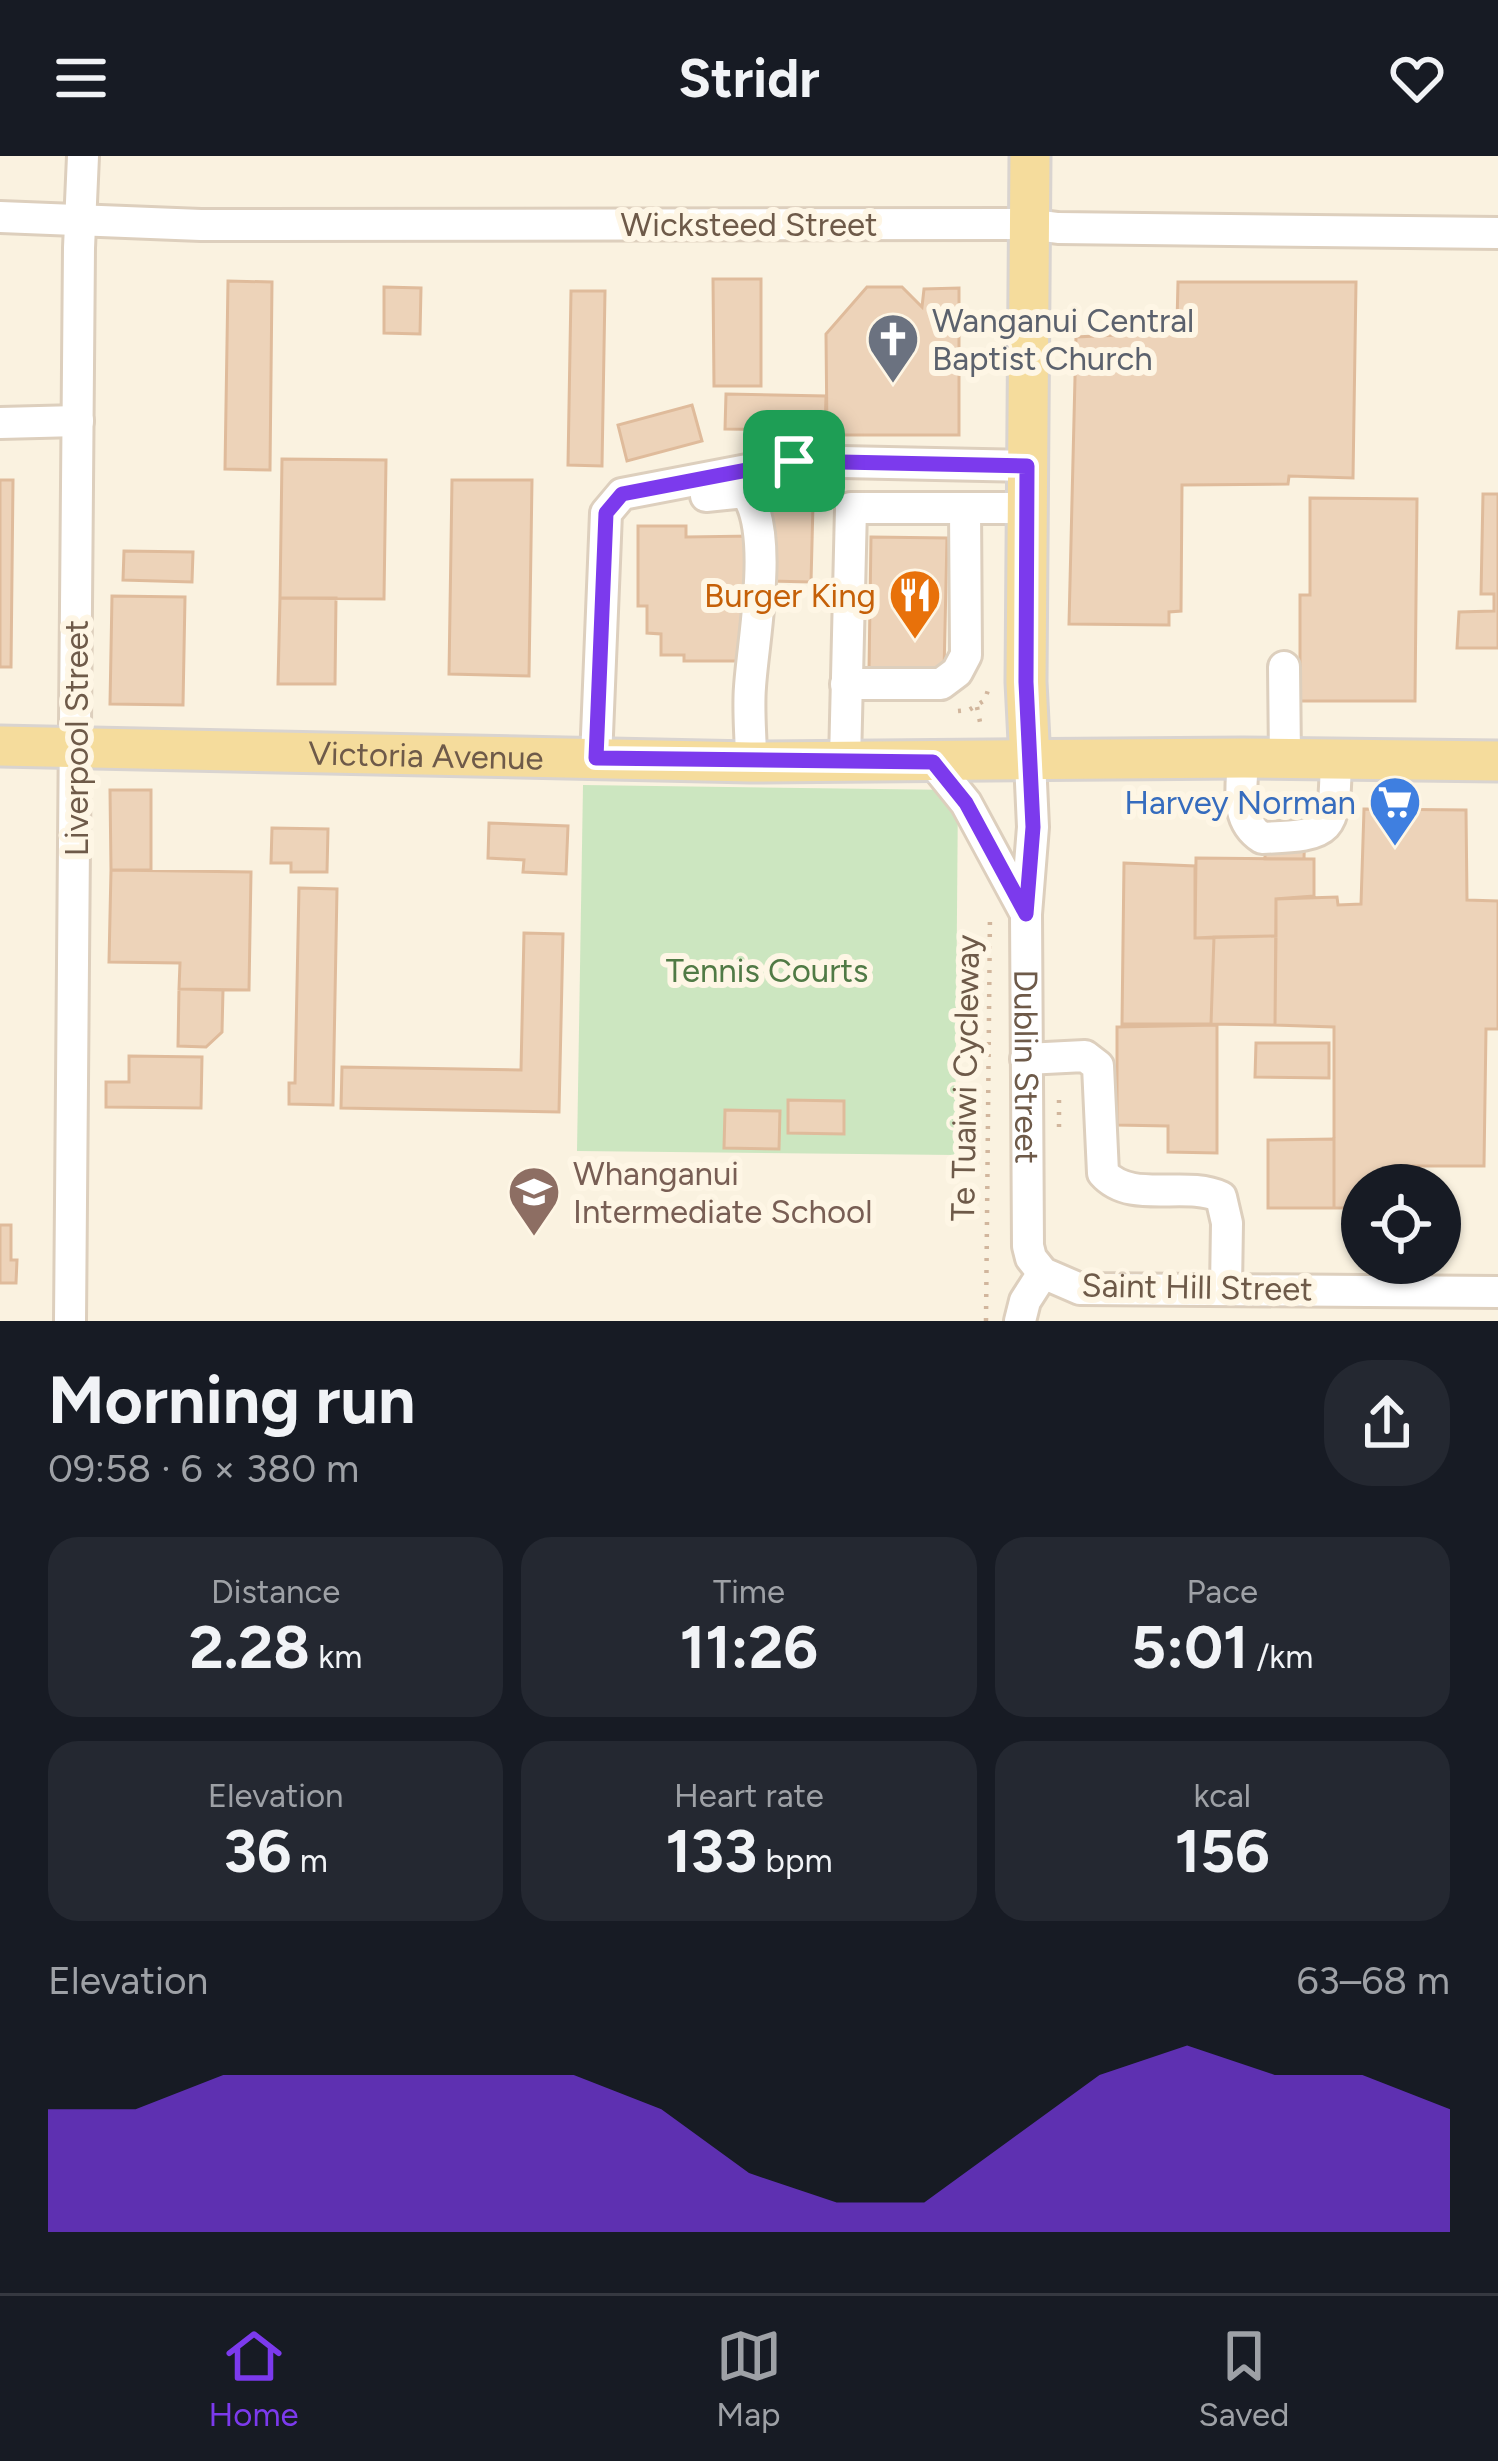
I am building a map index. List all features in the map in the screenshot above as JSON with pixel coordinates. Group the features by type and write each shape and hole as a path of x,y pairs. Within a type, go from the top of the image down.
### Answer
{"main road":[{"name":"Dublin Street","path":"1030,156 1030,761"},
{"name":"Victoria Avenue","path":"0,746 751,762 1498,761"}],"street":[{"name":"Liverpool Street","path":"70,1321 83,156"},
{"name":"Wicksteed Street","path":"0,217 200,225 1028,224 1498,233"},
{"path":"0,423 78,421"},
{"path":"596,758 606,513 622,494 794,461 1027,466"},
{"path":"604,539 636,511 698,496 745,492 751,498 759,540 759,628 750,687 751,762"},
{"path":"844,762 851,508 1027,508"},
{"path":"846,684 940,684 957,672 967,655 965,508"},
{"path":"1285,667 1285,759"},
{"path":"1243,758 1245,823 1262,838 1314,836 1326,827 1335,806 1336,759"},
{"name":"Dublin Street","path":"1030,761 1028,1246 1043,1274"},
{"path":"933,762 966,803 1026,914"},
{"path":"1026,1059 1085,1056 1098,1066 1103,1173 1110,1181 1124,1189 1208,1191 1221,1197 1228,1222 1226,1289"},
{"path":"1020,1321 1025,1301 1043,1274"},
{"name":"Saint Hill Street","path":"1043,1274 1079,1289 1498,1292"}],"path":[{"path":"977,707 980,718"},
{"name":"Te Tuaiwi Cycleway","path":"986,1321 993,1119 990,906"}],"green space":[{"name":"Tennis Courts","path":"583,785 958,790 955,1155 577,1151"}],"building":[{"path":"713,279 761,279 761,386 714,386"},
{"path":"228,281 272,282 270,470 225,469"},
{"path":"1178,282 1356,282 1353,478 1289,476 1288,484 1182,485 1181,611 1169,612 1169,625 1069,624 1076,337 1137,334 1135,322 1177,323"},
{"path":"384,287 421,288 420,334 384,333"},
{"name":"Wanganui Central Baptist Church","path":"867,287 902,287 922,307 924,289 959,288 959,435 827,435 826,334"},
{"path":"571,291 605,291 602,466 568,465"},
{"path":"726,394 826,396 825,430 725,429"},
{"path":"692,405 702,441 627,461 618,425"},
{"path":"282,459 386,460 384,599 280,598"},
{"path":"0,480 13,480 11,667 0,667"},
{"path":"452,480 532,480 529,676 449,674"},
{"path":"1483,494 1498,494 1498,648 1457,648 1459,612 1494,611 1494,594 1481,594"},
{"path":"1310,498 1417,499 1415,701 1300,701 1300,595 1310,595"},
{"path":"770,503 813,504 811,582 770,581"},
{"path":"638,526 686,526 686,537 753,536 743,661 684,661 684,655 661,655 661,634 647,633 647,606 638,606"},
{"path":"871,537 947,538 944,672 869,671"},
{"path":"124,551 193,552 192,582 123,580"},
{"path":"112,596 185,597 183,705 110,704"},
{"path":"280,598 336,598 335,684 278,684"},
{"path":"110,790 151,790 151,870 111,870"},
{"path":"1364,809 1466,810 1467,900 1498,901 1498,1029 1486,1029 1484,1166 1341,1164 1341,1208 1334,1208 1334,1027 1275,1025 1276,899 1337,897 1338,905 1361,904"},
{"path":"1265,822 1305,822 1304,859 1265,859"},
{"path":"489,823 568,826 566,874 523,872 524,860 488,858"},
{"path":"272,828 328,829 327,872 291,872 291,863 271,863"},
{"path":"1196,858 1314,859 1314,896 1276,899 1276,936 1195,938"},
{"path":"1124,863 1195,866 1195,938 1214,937 1211,1024 1122,1024"},
{"path":"111,870 251,872 249,990 179,989 180,963 109,962"},
{"path":"299,888 337,889 333,1105 289,1104 289,1083 295,1083"},
{"path":"524,933 563,934 559,1112 341,1108 342,1067 521,1070"},
{"path":"1276,936 1275,1025 1211,1024 1214,937"},
{"path":"179,989 223,990 222,1032 206,1047 178,1046"},
{"path":"1217,1025 1217,1153 1168,1152 1168,1126 1117,1125 1117,1027"},
{"path":"1256,1043 1329,1043 1329,1078 1255,1077"},
{"path":"129,1056 202,1057 201,1108 106,1107 106,1082 129,1082"},
{"path":"788,1100 844,1101 844,1134 788,1133"},
{"path":"725,1110 780,1111 779,1149 724,1148"},
{"path":"1334,1139 1334,1208 1268,1208 1268,1140"},
{"path":"0,1225 11,1225 16,1283 0,1283"}],"place":[{"name":"Wanganui Central Baptist Church","path":"893,385"},
{"name":"Burger King","path":"915,641"},
{"name":"Harvey Norman","path":"1395,848"},
{"name":"Whanganui Intermediate School","path":"534,1238"}],"route":[{"path":"794,461 1027,466 1026,682 1033,827 1026,914 966,803 933,762 596,758 606,513 622,494 794,461"}]}
